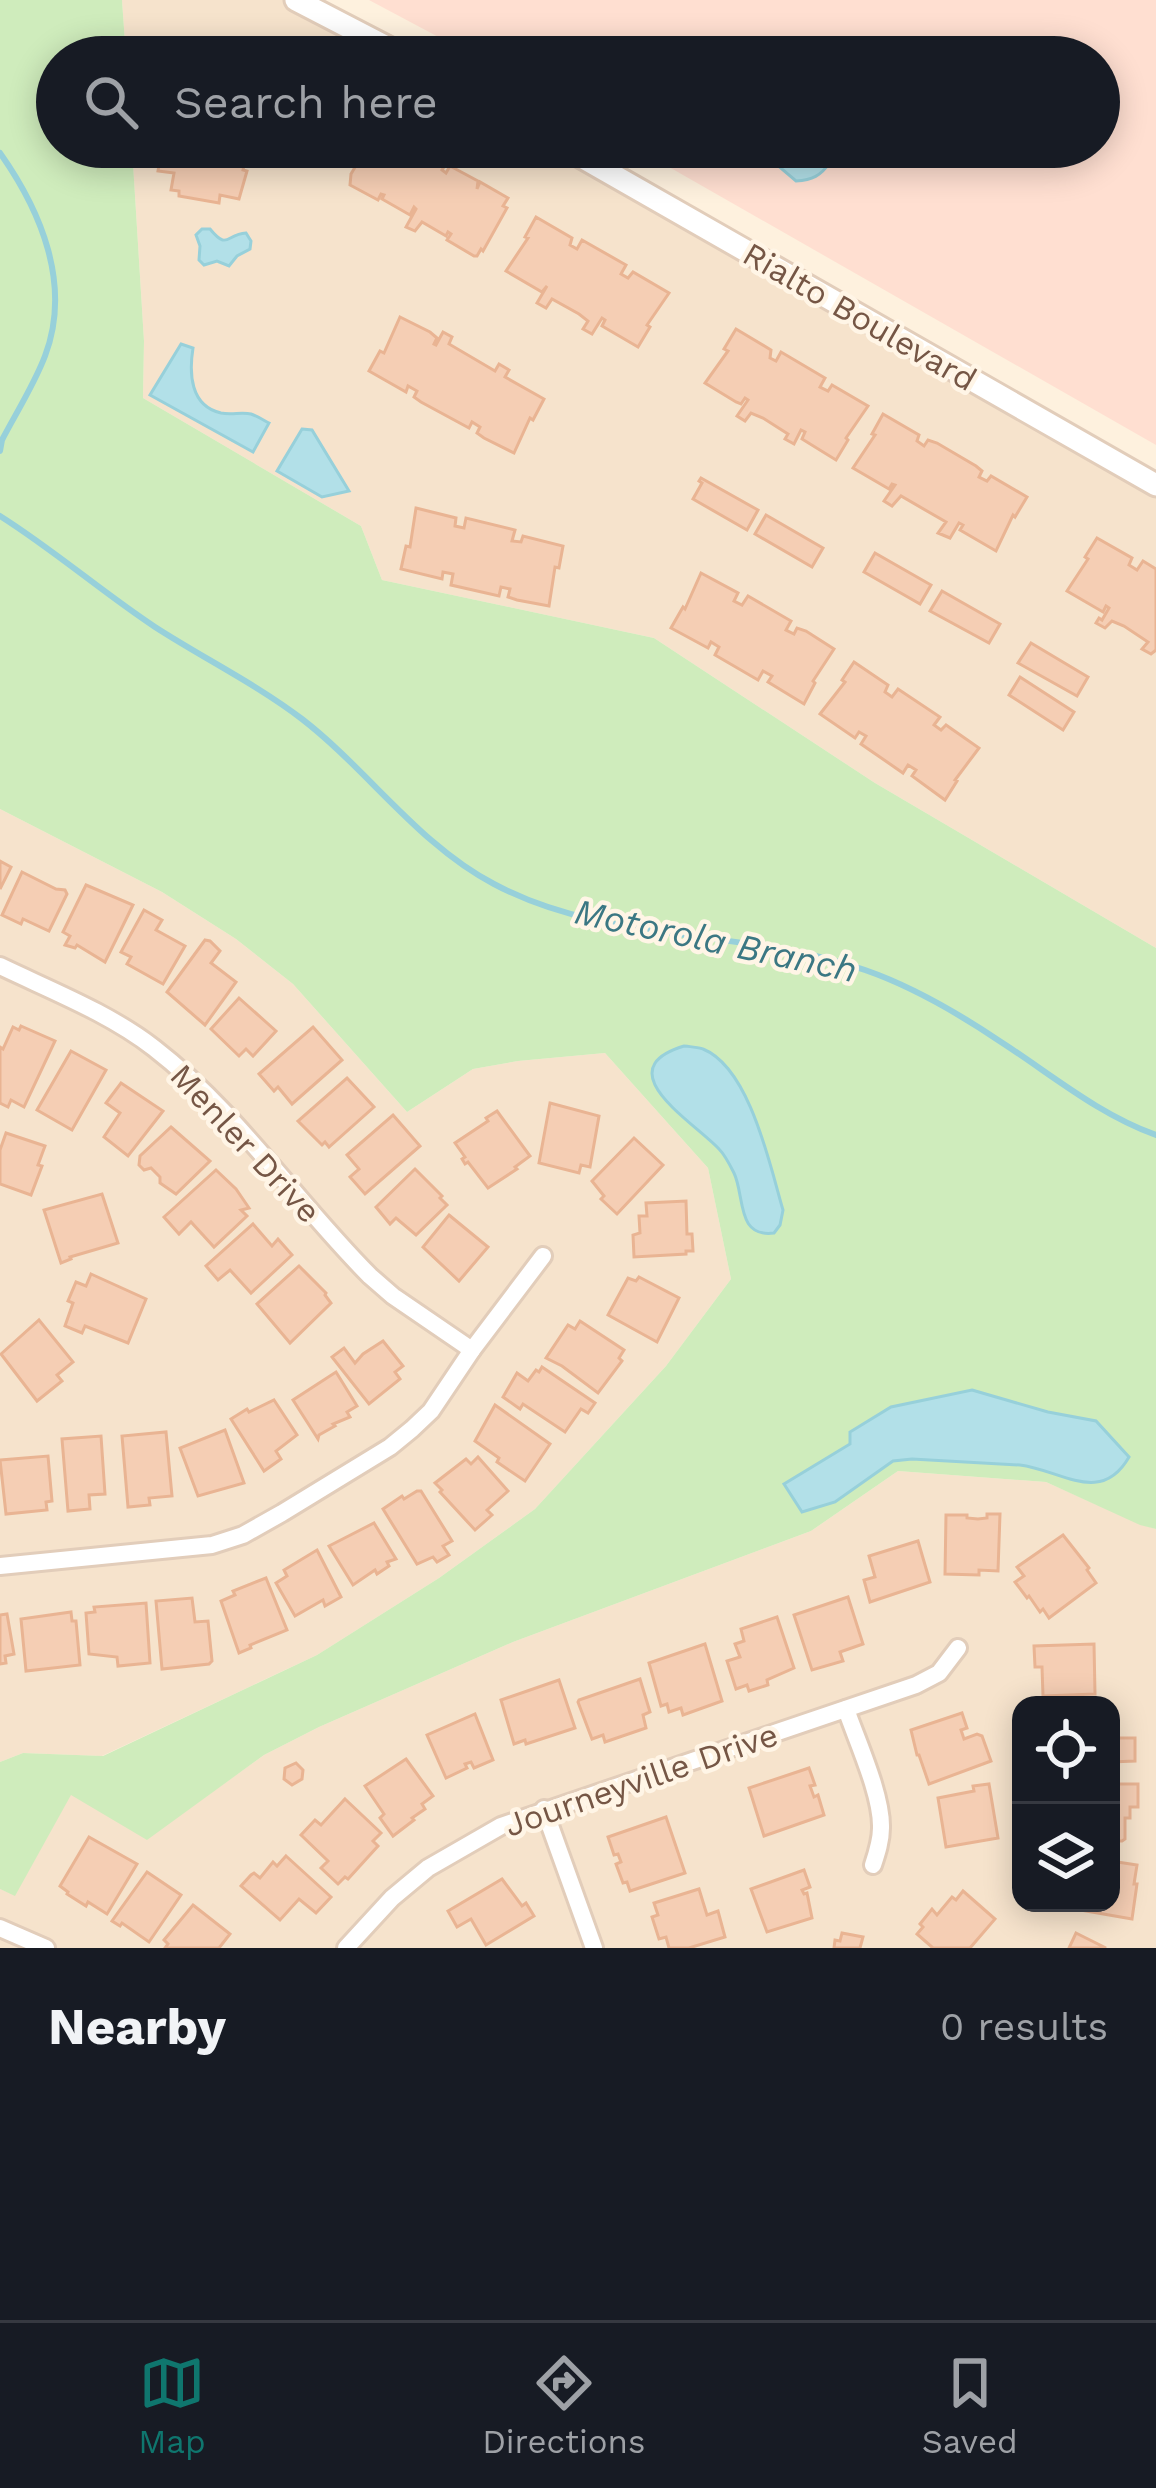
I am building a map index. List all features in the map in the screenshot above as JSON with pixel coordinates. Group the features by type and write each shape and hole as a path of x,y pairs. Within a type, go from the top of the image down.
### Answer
{"street":[{"path":"296,0 365,36"},
{"name":"Rialto Boulevard","path":"601,168 1156,485"},
{"name":"Menler Drive","path":"0,966 118,1024 165,1057 226,1113 370,1276 472,1350"},
{"path":"0,1566 212,1545 243,1535 390,1447 431,1411 542,1256"},
{"name":"Journeyville Drive","path":"346,1948 392,1898 428,1868 501,1826 916,1685 939,1672 958,1648"},
{"path":"846,1709 882,1822 873,1865"},
{"path":"544,1809 594,1948"},
{"path":"0,1928 46,1948"}],"shaded area":[{"path":"122,0 296,0 365,36 125,36"},
{"path":"369,0 1156,0 1156,445 671,168 1120,168 1120,36 437,36"},
{"path":"133,168 601,168 1156,485 1156,948 875,783 654,638 382,580 361,526 143,398"},
{"path":"0,809 162,892 236,939 293,984 407,1112 473,1069 605,1053 708,1168 731,1279 666,1366 535,1509 439,1578 317,1655 102,1756 23,1753 0,1762"},
{"path":"898,1471 1046,1482 1156,1529 1156,1948 0,1948 0,1889 15,1895 71,1794 147,1839 264,1755 513,1642 811,1531"}],"green space":[{"path":"0,0 122,0 125,36 36,36 36,168 133,168 143,398 361,526 382,580 654,638 875,783 1156,948 1156,1529 1046,1482 898,1471 811,1531 513,1642 319,1727 264,1755 147,1840 71,1795 15,1896 0,1889 0,1762 23,1753 103,1756 317,1655 439,1578 535,1509 666,1366 731,1279 708,1168 605,1053 473,1069 407,1112 293,984 236,939 162,892 0,809"}],"water":[{"path":"781,168 825,168 807,180 796,181"},
{"path":"202,229 224,240 246,233 250,249 229,266 217,261 204,265 196,235"},
{"path":"181,344 193,348 192,378 203,403 221,413 251,414 269,423 253,452 150,395"},
{"path":"302,429 312,430 349,491 322,497 277,471"},
{"path":"684,1046 703,1049 719,1060 746,1097 783,1210 774,1233 753,1229 725,1157 676,1111 654,1082 653,1068 662,1056"},
{"path":"972,1390 1096,1421 1129,1457 1118,1472 1093,1482 1020,1465 893,1461 835,1502 802,1512 784,1484 850,1444 850,1432 891,1407"}],"building":[{"path":"355,168 443,168 446,173 454,168 478,181 477,189 480,182 508,198 503,206 507,208 483,251 474,256 447,240 448,232 446,236 422,222 415,231 406,227 414,207 410,215 382,199 384,195 378,200 350,185"},
{"path":"158,171 247,171 239,199 220,195 219,203 179,196 179,191 171,190 174,173"},
{"path":"536,217 572,238 570,245 577,249 582,240 626,265 621,274 628,278 633,272 669,293 638,347 602,326 602,318 592,334 583,329 588,321 579,314 552,299 546,308 537,303 547,286 542,292 506,271"},
{"path":"400,317 430,332 437,338 436,345 443,332 452,337 449,344 495,371 499,364 509,370 505,377 544,399 514,453 477,433 480,427 472,422 469,428 421,402 414,397 417,391 408,386 406,392 369,371 380,351 384,353"},
{"path":"736,329 771,350 770,358 776,361 781,352 825,378 820,387 828,391 832,385 868,406 836,460 802,439 805,432 801,430 794,444 785,439 788,434 763,418 751,413 745,421 737,416 748,400 741,404 705,383 728,351 724,349"},
{"path":"883,414 919,435 917,441 924,446 928,440 937,443 976,466 982,471 979,477 987,481 991,476 1027,497 996,551 960,530 963,525 959,523 950,538 938,533 946,522 901,496 892,506 884,501 895,485 889,489 853,468"},
{"path":"701,478 758,510 747,530 693,499"},
{"path":"416,508 456,518 455,526 464,528 466,518 515,530 512,541 521,542 523,536 563,546 549,606 508,597 510,589 501,587 499,596 451,585 453,574 443,572 442,579 401,569"},
{"path":"766,515 823,548 812,567 755,534"},
{"path":"1097,538 1132,558 1129,565 1137,570 1143,561 1156,569 1156,650 1151,654 1142,649 1148,642 1124,626 1112,621 1105,628 1096,623 1109,608 1103,612 1067,591"},
{"path":"875,553 931,585 920,604 864,572"},
{"path":"701,573 738,593 734,601 742,605 748,596 791,621 786,630 806,631 834,649 804,704 768,682 772,676 763,671 758,680 715,655 719,647 711,642 708,648 671,628"},
{"path":"942,591 1000,624 989,643 930,611"},
{"path":"1031,643 1088,677 1077,696 1018,663"},
{"path":"854,662 888,685 885,692 892,697 898,689 940,717 934,725 941,730 946,725 979,748 945,800 912,776 916,770 908,765 903,773 861,744 866,736 859,732 855,738 820,714"},
{"path":"1020,677 1074,712 1063,730 1009,695"},
{"path":"0,861 11,867 0,889"},
{"path":"22,872 67,894 49,931 2,915"},
{"path":"86,885 133,905 105,962 77,945 65,945 70,936 63,932"},
{"path":"144,910 162,920 156,930 185,946 163,984 127,964 131,957 121,952"},
{"path":"205,940 220,951 211,963 236,982 205,1025 167,992"},
{"path":"239,998 276,1031 253,1056 246,1049 239,1056 211,1029"},
{"path":"21,1026 55,1041 24,1107 11,1100 8,1107 0,1103 0,1047 3,1049 13,1027 19,1030"},
{"path":"313,1027 342,1060 292,1104 259,1074"},
{"path":"71,1051 106,1070 72,1130 37,1110"},
{"path":"347,1078 374,1107 329,1147 325,1142 322,1145 298,1121"},
{"path":"121,1083 163,1111 128,1156 104,1137 120,1113 106,1103"},
{"path":"550,1103 599,1116 590,1167 581,1165 579,1173 539,1163"},
{"path":"497,1111 530,1156 488,1188 465,1164 455,1143"},
{"path":"393,1115 420,1146 365,1194 350,1177 359,1169 347,1155"},
{"path":"171,1127 210,1161 176,1194 160,1183 151,1168 144,1170 139,1165 140,1156"},
{"path":"6,1133 45,1146 31,1195 0,1184 0,1150"},
{"path":"634,1138 663,1165 617,1214 601,1199 604,1196 592,1181"},
{"path":"415,1169 447,1205 416,1235 396,1218 390,1224 376,1207"},
{"path":"216,1170 249,1208 241,1210 247,1216 214,1247 191,1222 179,1234 164,1217"},
{"path":"102,1194 118,1243 61,1263 44,1210"},
{"path":"686,1201 693,1251 634,1257 633,1235 640,1233 639,1216 647,1216 646,1203"},
{"path":"449,1215 488,1247 459,1281 423,1247"},
{"path":"253,1224 272,1246 278,1239 292,1255 251,1293 230,1270 218,1280 206,1266"},
{"path":"299,1266 331,1303 290,1343 257,1304"},
{"path":"91,1274 146,1299 128,1343 85,1326 82,1333 65,1326 76,1282 86,1286"},
{"path":"639,1277 679,1298 657,1342 608,1315 628,1278 636,1281"},
{"path":"39,1320 73,1362 57,1375 62,1381 37,1401 1,1354"},
{"path":"580,1321 624,1350 622,1361 598,1393 546,1358 568,1325 575,1329"},
{"path":"383,1341 403,1366 395,1372 400,1379 369,1404 332,1357 344,1348 355,1363"},
{"path":"542,1367 595,1403 588,1413 581,1409 565,1432 523,1404 520,1409 503,1397 517,1373 528,1381"},
{"path":"336,1372 357,1406 347,1412 350,1417 333,1424 318,1439 293,1400"},
{"path":"274,1400 297,1435 276,1451 281,1459 264,1471 231,1419"},
{"path":"495,1405 550,1444 525,1481 475,1441"},
{"path":"225,1430 244,1483 198,1496 180,1448"},
{"path":"166,1432 172,1496 149,1498 150,1505 128,1507 122,1436"},
{"path":"101,1436 105,1494 89,1495 90,1509 68,1511 62,1439"},
{"path":"48,1456 52,1501 46,1502 47,1510 6,1514 0,1460"},
{"path":"478,1457 508,1491 487,1510 492,1515 475,1530 435,1483 466,1459 471,1464"},
{"path":"417,1491 452,1541 443,1546 449,1555 437,1562 433,1557 417,1564 383,1509"},
{"path":"1000,1514 998,1571 945,1574 946,1515 978,1519"},
{"path":"374,1523 396,1559 353,1585 329,1546"},
{"path":"1063,1535 1096,1583 1049,1618 1015,1582 1024,1576 1017,1567"},
{"path":"918,1541 930,1582 870,1602 864,1580 875,1577 869,1556"},
{"path":"317,1550 341,1597 325,1606 323,1600 295,1616 276,1583 287,1576 284,1570"},
{"path":"266,1578 287,1630 239,1653 221,1601"},
{"path":"848,1597 863,1644 840,1652 843,1661 812,1670 794,1615"},
{"path":"192,1598 195,1622 208,1621 212,1661 162,1669 156,1601"},
{"path":"146,1603 150,1663 118,1666 117,1657 89,1654 86,1613 95,1612 94,1607"},
{"path":"71,1612 80,1665 26,1671 21,1619"},
{"path":"7,1614 14,1654 5,1656 6,1663 0,1664 0,1615"},
{"path":"777,1617 794,1668 767,1680 768,1685 736,1689 727,1661 740,1657 735,1644 744,1641 741,1629"},
{"path":"705,1644 722,1701 683,1715 681,1708 669,1712 667,1704 661,1706 649,1663"},
{"path":"1094,1644 1095,1694 1043,1696 1042,1667 1035,1667 1034,1646"},
{"path":"640,1679 650,1712 643,1715 646,1728 605,1742 603,1735 592,1739 579,1700"},
{"path":"559,1680 575,1728 514,1744 501,1700"},
{"path":"962,1713 967,1728 961,1730 964,1739 982,1736 991,1761 929,1784 911,1730"},
{"path":"475,1714 493,1760 474,1768 471,1762 465,1764 467,1768 446,1778 427,1735"},
{"path":"1120,1738 1135,1738 1135,1761 1120,1762"},
{"path":"406,1759 433,1796 393,1836 365,1786"},
{"path":"296,1763 303,1770 302,1779 292,1785 284,1779 285,1768"},
{"path":"809,1768 815,1785 810,1786 824,1815 764,1836 749,1788"},
{"path":"989,1784 998,1838 946,1847 938,1798"},
{"path":"1120,1784 1138,1784 1138,1807 1130,1807 1122,1841"},
{"path":"345,1799 381,1833 373,1841 378,1846 338,1884 321,1868 328,1861 301,1835 315,1820 321,1825"},
{"path":"666,1817 685,1873 630,1891 608,1837"},
{"path":"89,1837 137,1864 107,1914 88,1902 86,1906 60,1886"},
{"path":"286,1856 331,1897 316,1913 299,1899 280,1920 241,1886 254,1873 260,1878 273,1862 277,1866"},
{"path":"1120,1862 1137,1865 1132,1919 1092,1912 1120,1912"},
{"path":"804,1870 810,1887 802,1890 807,1893 812,1918 767,1932 751,1889"},
{"path":"147,1872 181,1895 149,1942 112,1921"},
{"path":"502,1879 534,1916 486,1945 471,1919 457,1927 448,1911"},
{"path":"699,1889 707,1915 718,1911 725,1937 689,1948 669,1948 666,1937 659,1939 652,1917 658,1915 654,1903"},
{"path":"963,1891 995,1919 970,1948 933,1948 917,1934 923,1927 920,1924 932,1909 937,1915"},
{"path":"193,1905 230,1934 219,1948 165,1948 164,1940"},
{"path":"842,1933 863,1937 860,1948 834,1948"},
{"path":"1076,1933 1106,1948 1069,1948"}],"waterway":[{"path":"0,153 39,224 55,302 45,356 0,451"},
{"name":"Motorola Branch","path":"0,516 155,627 302,719 442,849 494,884 583,917 772,947 865,970 952,1011 1095,1105 1156,1135"}]}
